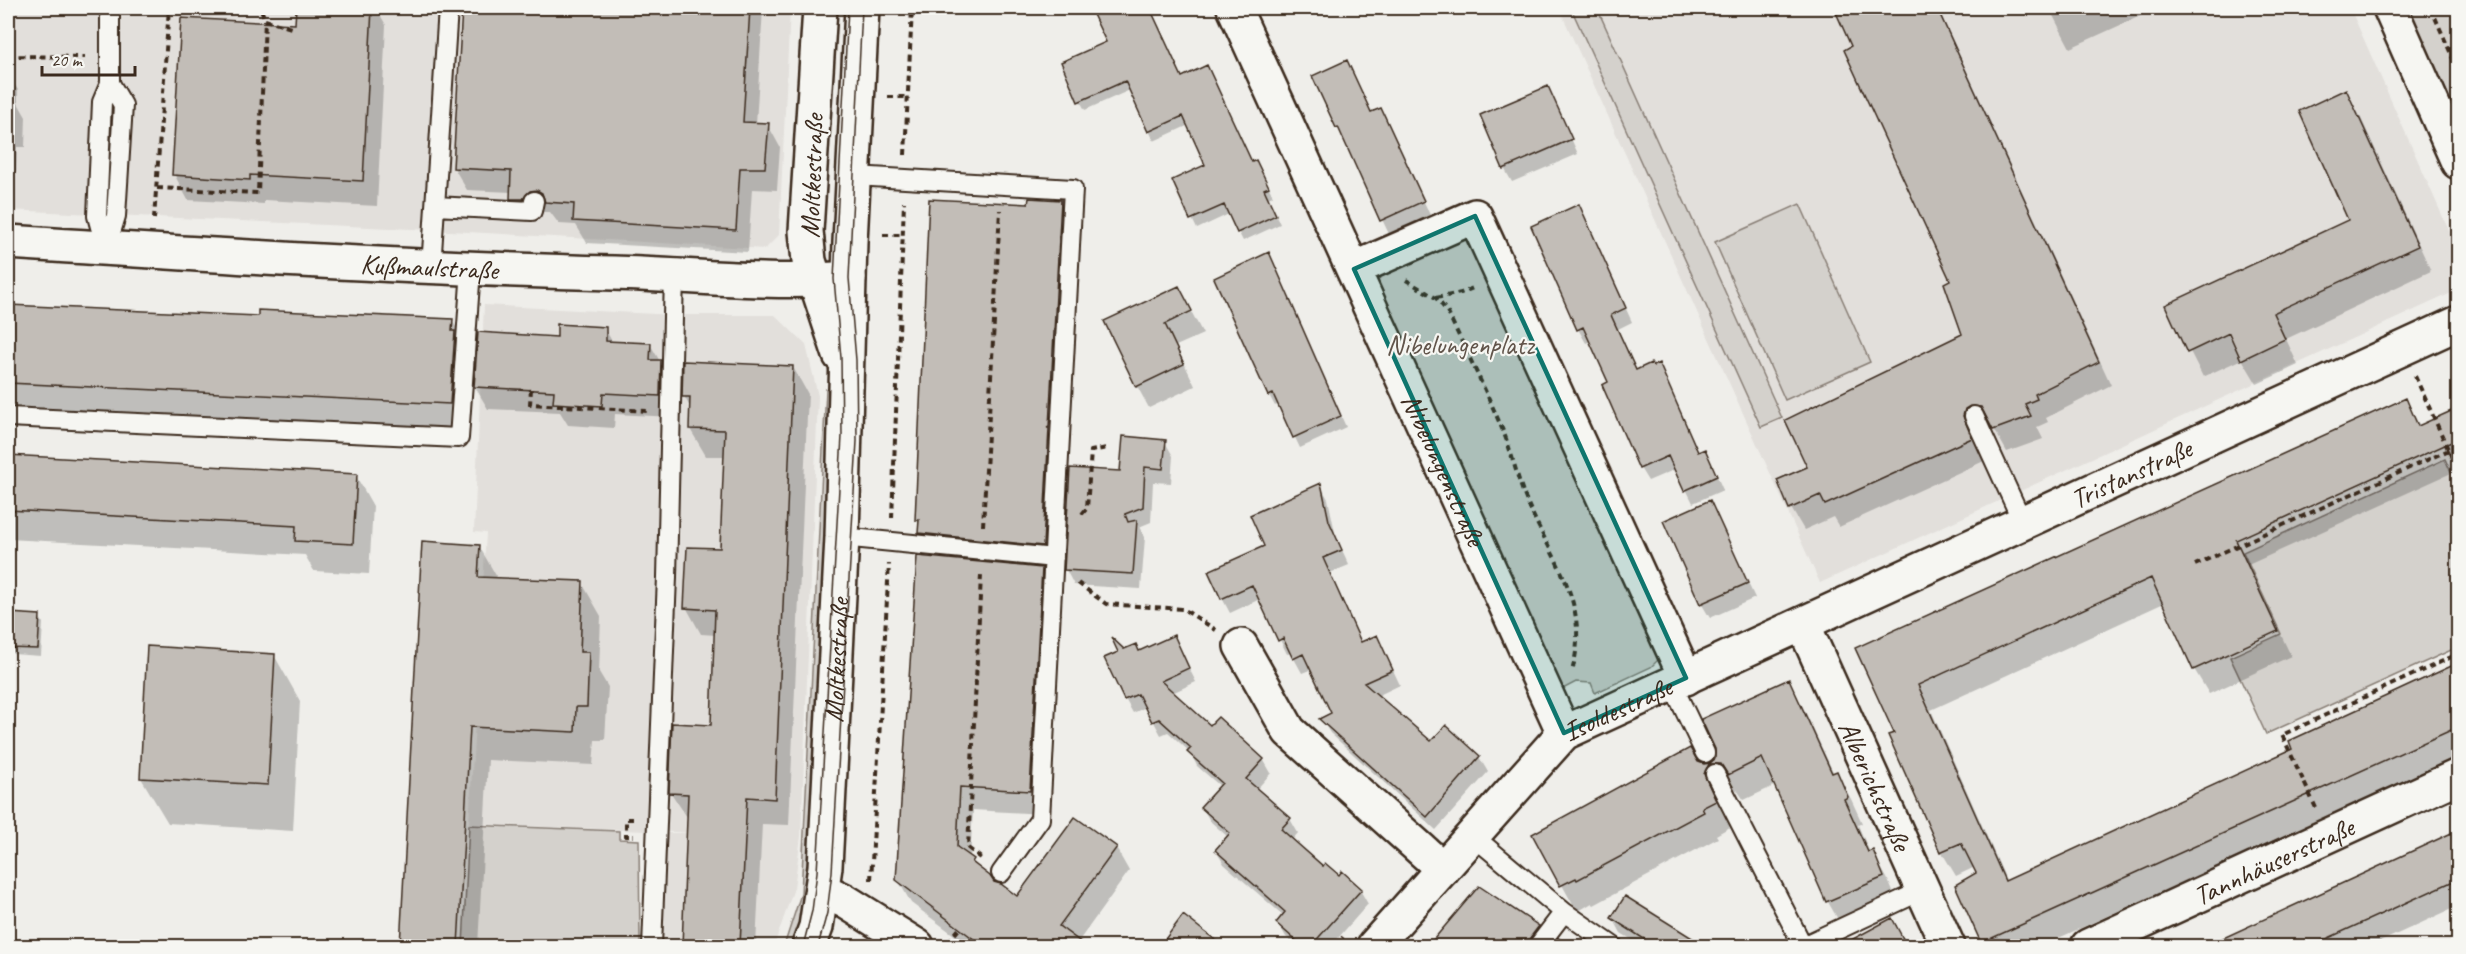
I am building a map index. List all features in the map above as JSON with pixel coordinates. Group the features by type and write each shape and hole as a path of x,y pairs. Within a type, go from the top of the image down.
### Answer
{"street":[{"name":"Moltkestraße","path":"820,8 806,231 808,261 848,373"},
{"name":"Moltkestraße","path":"809,946 816,927 822,890 842,537 849,278 862,8"},
{"name":"Nibelungenstraße","path":"1234,8 1363,265 1564,734"},
{"path":"2390,8 2458,162"},
{"path":"1363,265 1475,216 1679,681"},
{"name":"Kußmaulstraße","path":"8,242 431,268 674,274 815,281 849,278"},
{"name":"Tristanstraße","path":"1803,624 2458,323"},
{"name":"Isoldestraße","path":"1374,946 1564,734 1803,624"},
{"name":"Alberichstraße","path":"1803,624 1948,946"},
{"path":"1241,646 1289,731 1443,868"},
{"name":"Tannhäuserstraße","path":"2088,946 2458,776"},
{"path":"822,890 917,946"}],"lane":[{"path":"106,249 116,216 123,105 110,83 110,8"},
{"path":"431,268 448,8"},
{"path":"855,176 1073,189 1040,819 1001,873"},
{"path":"435,206 532,211 534,201"},
{"path":"8,417 459,438 471,269"},
{"path":"652,946 672,412 674,274"},
{"path":"1974,416 2023,523"},
{"path":"842,537 1054,558"},
{"path":"1679,681 1705,753"},
{"path":"1715,774 1803,946 1923,890"},
{"path":"1473,836 1564,912 1613,946"},
{"path":"1538,946 1564,912"}],"path":[{"path":"152,251 169,8"},
{"path":"156,188 258,193 265,20 261,8 241,8"},
{"path":"864,913 871,890 890,543 912,8"},
{"path":"2431,8 2458,70"},
{"path":"265,20 294,29"},
{"path":"2449,50 2458,45"},
{"path":"8,56 85,57 86,47"},
{"path":"1363,265 1436,298 1447,311 1502,427 1528,504 1562,572 1579,625 1566,694 1549,702"},
{"path":"2403,349 2458,471"},
{"path":"531,389 530,404 672,412"},
{"path":"1080,517 1087,508 1091,451 1107,448"},
{"path":"2195,565 2449,450"},
{"path":"1078,572 1077,582 1106,604 1183,609 1191,613"},
{"path":"2329,836 2282,735 2458,654"},
{"path":"945,946 959,929"}],"highlighted area":[{"path":"1475,216 1686,678 1564,733 1354,269"}],"shaded area":[{"path":"8,8 790,8 779,235 765,249 432,230 8,210"},
{"path":"1559,8 2350,8 2458,251 2458,290 1820,583"},
{"path":"484,305 674,315 775,315 806,345 818,396 801,836 794,888 774,946 661,946 665,833 699,833 469,824 486,533 474,532"}],"green space":[{"path":"1571,8 1597,8 1782,418 1761,427"},
{"path":"2409,8 2458,8 2458,117"},
{"path":"1800,204 1870,362 1785,400 1715,242"},
{"name":"Nibelungenplatz","path":"1455,238 1469,241 1658,648 1658,660 1651,667 1595,693 1591,683 1576,682 1559,691 1377,292 1379,277 1392,264"},
{"path":"826,389 829,390 830,411 808,893 792,946 784,946 801,894"},
{"path":"2445,459 2458,488 2458,647 2266,734 2230,657 2281,634 2243,552"},
{"path":"469,825 619,831 619,839 639,840 640,946 463,946"}],"building":[{"path":"296,8 372,8 363,181 250,175 250,180 172,175 181,18 295,24"},
{"path":"462,8 750,8 743,122 769,123 765,168 740,168 736,230 573,221 574,204 545,202 542,193 537,190 530,191 523,199 510,199 511,171 453,168"},
{"path":"1090,8 1150,8 1182,77 1207,65 1252,162 1256,160 1269,187 1264,189 1276,215 1237,233 1224,205 1190,220 1172,180 1205,165 1183,116 1148,132 1125,81 1078,102 1061,62 1106,42"},
{"path":"1834,8 1937,8 2099,362 2035,394 2037,399 2025,404 2031,416 1993,430 1981,407 1970,406 1965,409 1963,416 1972,438 1825,505 1820,495 1789,509 1777,480 1807,467 1785,420 1962,334 1944,283 1950,280 1844,50 1851,46"},
{"path":"1347,60 1371,112 1381,108 1424,201 1380,221 1338,127 1336,128 1312,76"},
{"path":"1548,86 1572,139 1503,169 1480,115"},
{"path":"2346,89 2418,246 2273,313 2285,339 2241,360 2229,333 2187,353 2165,305 2348,220 2299,111"},
{"path":"1029,198 1061,200 1049,427 1047,428 1049,428 1043,546 918,533 919,520 915,520 929,199 1028,204"},
{"path":"1579,204 1626,308 1611,315 1636,370 1651,363 1653,366 1659,363 1698,452 1705,449 1717,476 1684,491 1668,456 1639,469 1602,385 1608,382 1583,327 1577,330 1531,226"},
{"path":"1269,252 1341,416 1293,438 1273,394 1268,396 1214,278"},
{"path":"1179,286 1192,311 1165,324 1184,364 1136,387 1104,321"},
{"path":"8,305 258,316 258,310 453,319 452,331 455,331 450,404 8,383"},
{"path":"557,324 606,327 606,341 651,343 650,360 661,360 660,396 603,393 602,406 553,403 554,391 474,387 478,332 557,337"},
{"path":"683,361 793,366 775,799 747,797 740,946 682,946 688,794 669,793 672,723 711,725 715,610 684,608 687,547 720,548 725,430 689,429 690,397 682,397"},
{"path":"2406,398 2418,426 2458,408 2458,439 2236,540 2278,631 2193,670 2151,578 1918,685 2005,881 2292,749 2289,741 2458,663 2458,727 1981,943 1955,885 1976,873 1961,843 1940,852 1888,735 1894,733 1855,648"},
{"path":"1123,436 1166,440 1163,469 1145,467 1143,507 1125,514 1128,522 1137,520 1133,574 1064,570 1070,468 1120,471"},
{"path":"8,455 357,474 353,544 295,541 296,526 8,510"},
{"path":"1321,483 1329,521 1342,550 1323,558 1361,642 1377,635 1393,670 1364,683 1431,741 1446,725 1480,756 1427,817 1319,719 1331,713 1303,654 1293,659 1283,638 1278,641 1252,585 1221,599 1208,571 1264,546 1250,515"},
{"path":"1710,500 1748,583 1700,604 1663,521"},
{"path":"422,541 480,545 478,577 583,581 580,652 589,652 587,707 576,707 575,732 470,727 458,946 400,946"},
{"path":"917,556 1042,568 1030,791 960,787 957,847 974,859 972,862 994,882 1001,884 1017,896 1075,817 1117,847 1059,926 1086,946 983,946 896,880"},
{"path":"9,613 40,615 38,649 8,648"},
{"path":"1174,635 1189,668 1161,681 1210,725 1218,717 1264,759 1246,779 1291,818 1281,829 1323,866 1325,863 1339,875 1342,871 1362,889 1311,946 1302,946 1276,923 1285,912 1215,850 1230,833 1200,807 1222,783 1187,752 1191,748 1159,719 1152,722 1138,694 1124,700 1104,658 1118,652 1111,637 1124,649 1136,644 1139,651"},
{"path":"147,646 275,654 268,785 140,778"},
{"path":"1789,679 1832,773 1837,771 1848,797 1844,799 1868,852 1873,850 1884,877 1826,902 1762,758 1728,775 1721,764 1709,764 1704,774 1716,801 1702,808 1704,812 1577,880 1576,878 1560,886 1532,834 1690,748 1698,762 1710,763 1715,759 1715,749 1701,719"},
{"path":"2458,830 2458,879 2311,946 2206,946"},
{"path":"1479,886 1539,926 1529,939 1527,946 1428,946"},
{"path":"1625,896 1705,946 1655,946 1611,918"},
{"path":"1183,915 1223,946 1160,946"},
{"path":"1892,918 1907,946 1840,946"},
{"path":"1558,938 1571,946 1552,946"}],"tram line":[{"path":"803,946 812,911 817,872 842,436 841,358 834,279 848,8"},
{"path":"818,946 827,913 832,872 857,441 856,360 849,278 862,8"}]}
